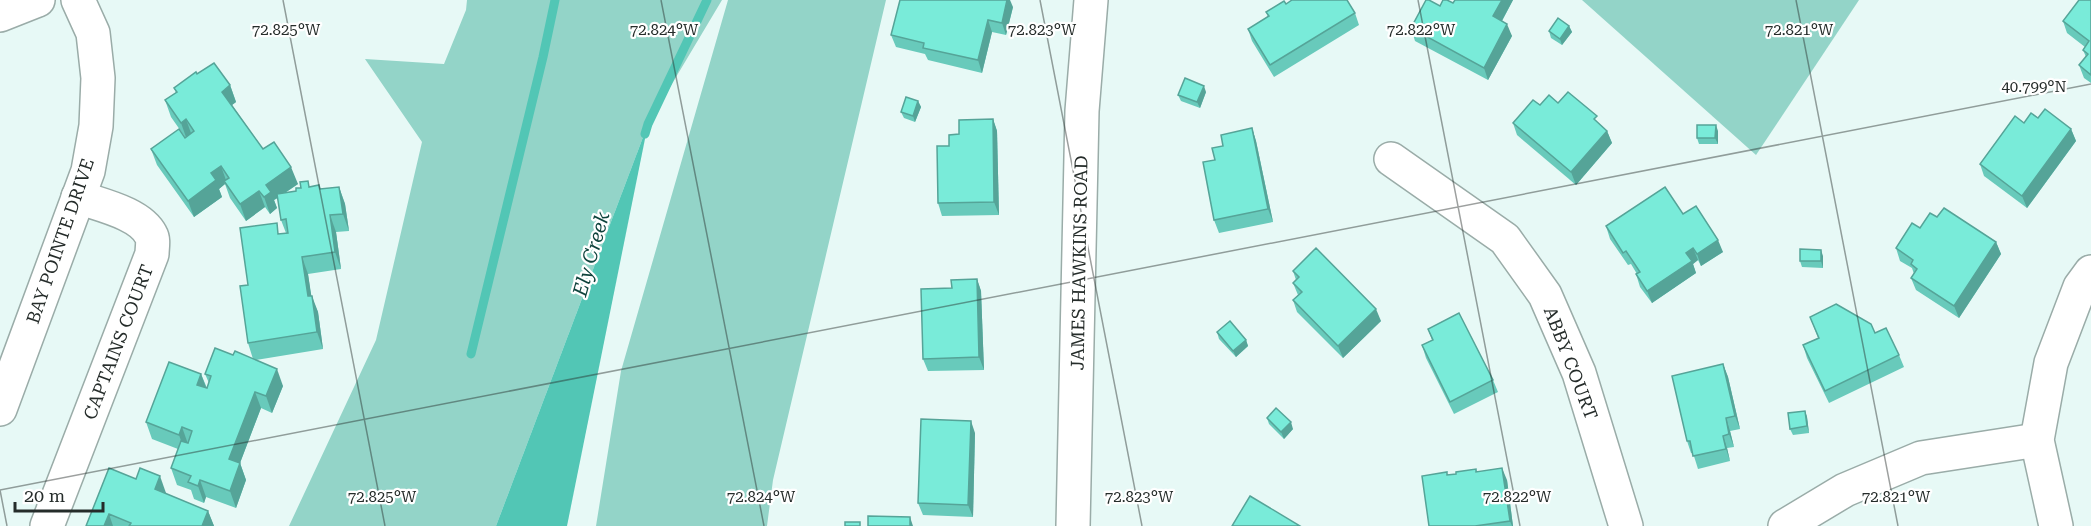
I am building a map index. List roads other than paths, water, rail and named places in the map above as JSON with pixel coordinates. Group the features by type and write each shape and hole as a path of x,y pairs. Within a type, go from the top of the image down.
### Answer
{"street":[{"path":"0,15 38,0"},
{"name":"BAY POINTE DRIVE","path":"0,409 88,171 96,126 98,78 93,33 78,0"},
{"name":"JAMES HAWKINS ROAD","path":"1073,526 1082,111 1091,0"},
{"name":"ABBY COURT","path":"1391,159 1505,239 1545,295 1579,373 1626,526"},
{"name":"CAPTAINS COURT","path":"46,526 152,254 152,236 143,224 125,213 78,197"},
{"path":"2056,526 2037,440 2051,363 2080,287 2091,272"},
{"path":"1785,526 1845,490 1921,458 2037,440"}],"waterway":[{"path":"471,354 555,0"},
{"name":"Ely Creek","path":"645,134 707,0"}]}
